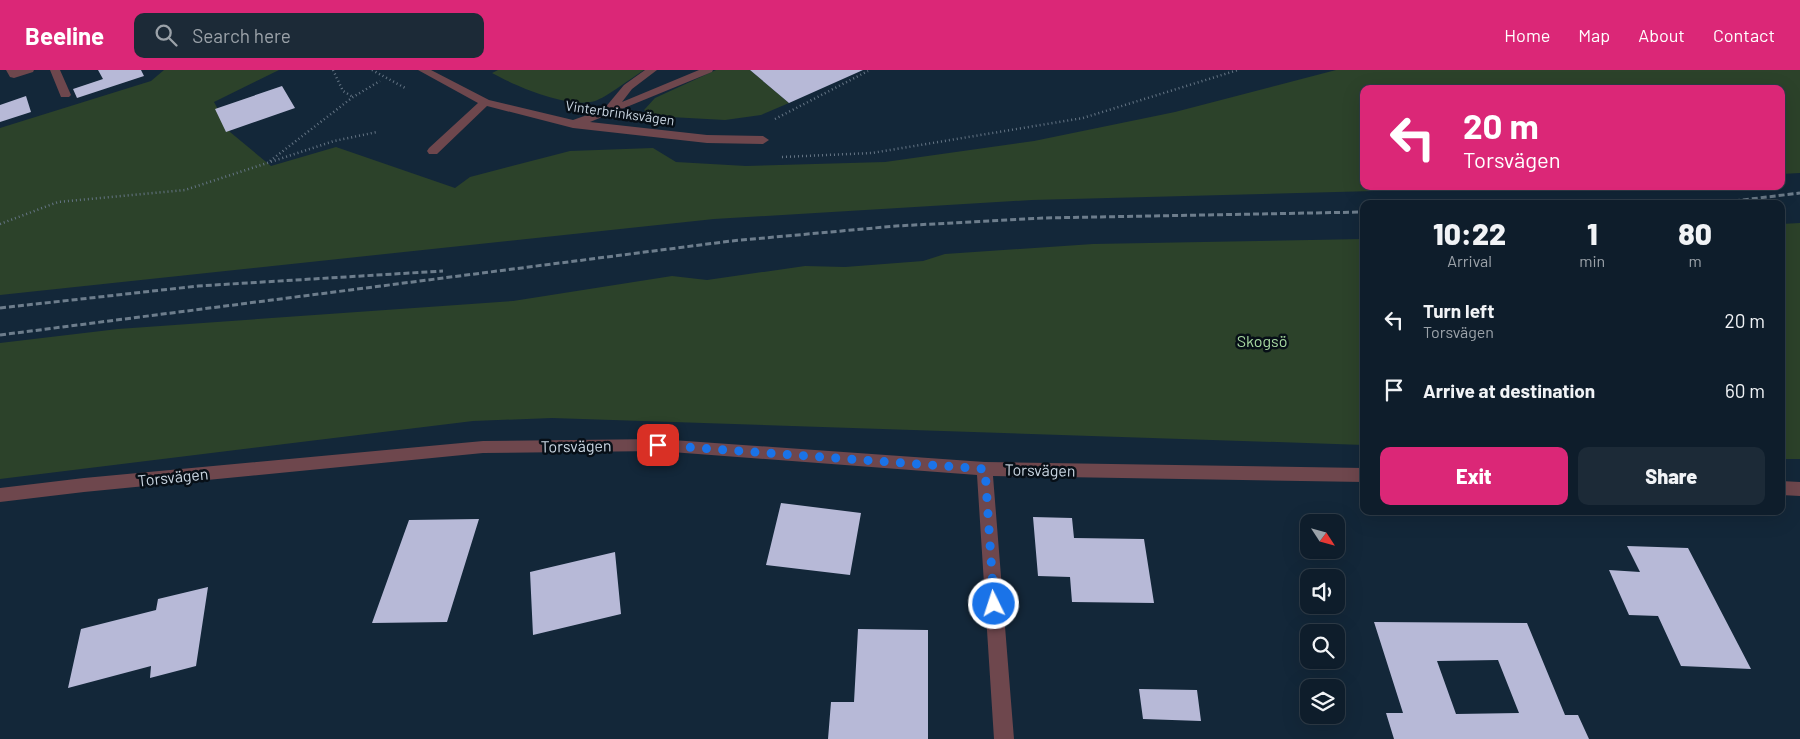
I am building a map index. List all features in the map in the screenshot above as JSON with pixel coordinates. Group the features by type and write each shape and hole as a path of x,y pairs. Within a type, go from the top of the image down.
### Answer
{"street":[{"path":"0,80 13,73 30,70"},
{"path":"55,70 65,94"},
{"name":"Vinterbrinksvägen","path":"423,70 485,102 573,124 707,139 763,140"},
{"path":"608,112 628,87 652,70"},
{"path":"573,124 608,112 708,70"},
{"path":"433,151 485,102"},
{"name":"Torsvägen","path":"0,496 94,484 483,447 658,445 985,469 1360,475"},
{"path":"985,469 1004,739"},
{"path":"1785,488 1800,489"}],"path":[{"path":"333,70 343,91 353,97"},
{"path":"780,157 872,153 1083,118 1238,70"},
{"path":"768,123 868,71"},
{"path":"268,163 353,97 380,81"},
{"path":"0,224 58,202 184,190 334,141 377,132"}],"green space":[{"path":"164,70 279,70 214,102 230,132 271,166 336,147 455,188 470,177 570,151 653,148 676,162 746,166 885,162 1034,141 1175,112 1336,70 1800,70 1800,173 1785,174 1785,85 1360,85 1360,190 1415,190 1032,200 714,219 0,295 0,128 151,81"},
{"path":"498,70 644,70 600,99 584,103 557,99 528,90 492,73"},
{"path":"716,70 750,70 789,103 761,115 725,120 652,116 644,110 655,98"},
{"path":"1800,223 1800,459 1785,459 1785,224"},
{"name":"Skogsö","path":"1360,239 1360,445 552,418 473,421 0,479 0,343 118,329 513,301 672,276 707,280 805,266 845,267 923,261 945,254 1093,244"}],"building":[{"path":"98,70 141,70 144,76 77,98 73,89 103,79"},
{"path":"750,70 863,70 789,103"},
{"path":"282,86 295,108 226,132 215,109"},
{"path":"26,96 31,112 0,122 0,105"},
{"path":"781,503 861,513 850,575 766,565"},
{"path":"1033,517 1072,518 1074,538 1144,539 1154,603 1072,602 1070,577 1038,576"},
{"path":"479,519 447,622 372,623 409,520"},
{"path":"1627,546 1688,548 1751,669 1681,666 1658,616 1629,615 1609,570 1640,572"},
{"path":"615,552 621,614 533,635 530,572"},
{"path":"208,587 196,666 150,678 151,666 68,688 81,629 156,610 158,599"},
{"path":"1374,622 1527,623 1565,715 1578,715 1589,739 1394,739 1386,713 1403,713","holes":["1498,660 1519,713 1456,714 1437,661"]},
{"path":"858,629 928,630 928,739 828,739 831,702 854,702"},
{"path":"1139,689 1197,690 1201,721 1143,719"}],"railway":[{"path":"1742,200 1800,193"},
{"path":"0,335 731,241 896,226 1044,218 1360,212"},
{"path":"0,308 198,286 443,271"}],"route":[{"path":"658,445 985,469 994,604"}]}
